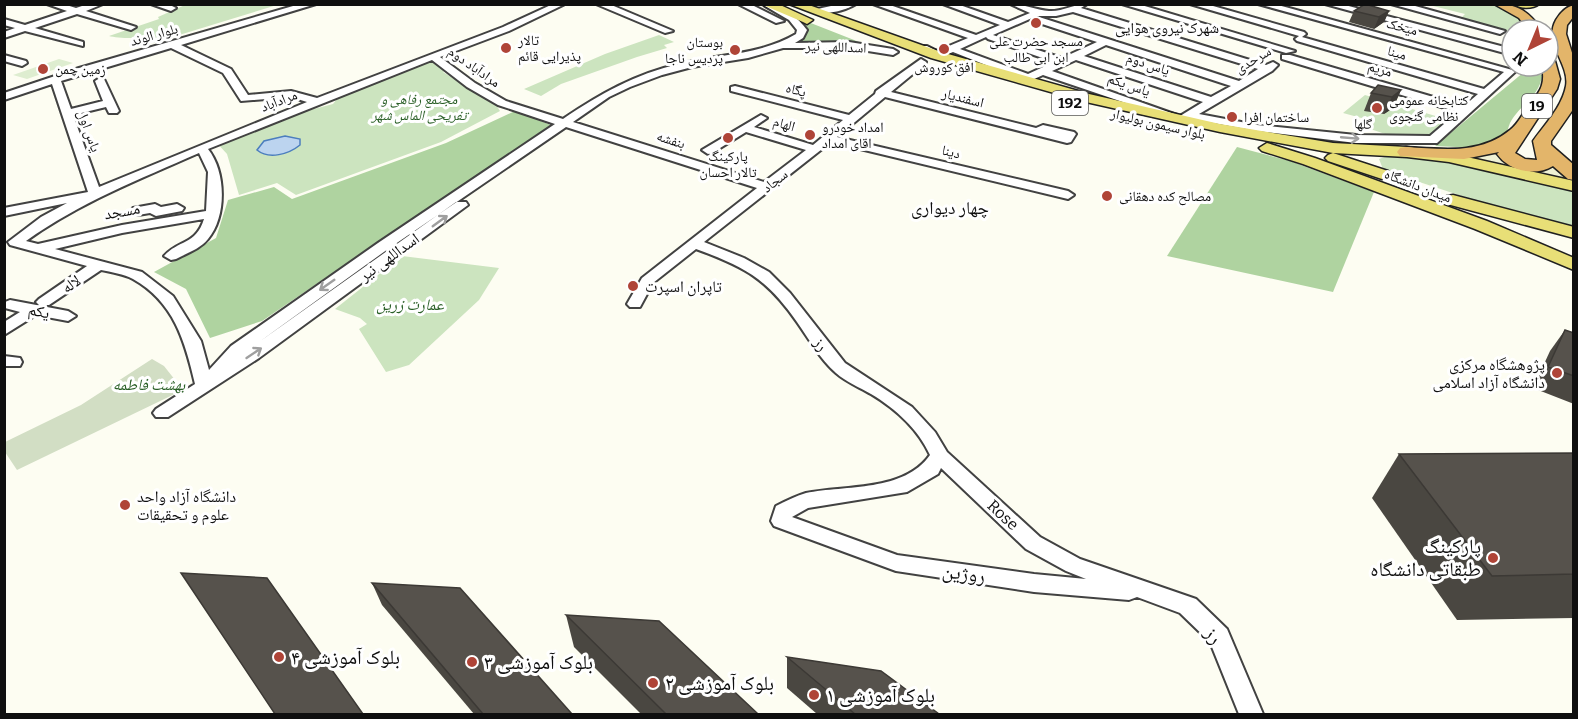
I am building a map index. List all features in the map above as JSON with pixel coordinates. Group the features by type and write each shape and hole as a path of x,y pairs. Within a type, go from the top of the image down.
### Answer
{"highway":[{"path":"1500,4 1528,18"},
{"path":"1560,24 1567,13 1574,9"},
{"path":"1560,26 1574,18"},
{"name":"19","path":"1543,151 1549,129 1568,104 1574,83 1572,70 1560,43"},
{"name":"19","path":"1514,140 1551,85 1550,78"},
{"path":"1514,140 1506,154 1509,158 1524,165 1542,166 1546,163 1543,151"},
{"path":"1406,152 1475,154 1514,140"},
{"path":"1543,151 1574,175"}],"main road":[{"name":"بلوار سیمون بولیوار","path":"794,4 835,14 946,55 1086,98 1315,145 1378,151"},
{"path":"804,4 835,14"},
{"path":"1518,4 1534,4"},
{"name":"بلوار سیمون بولیوار","path":"766,5 921,62 1014,89 1216,137 1320,156 1382,174"},
{"path":"1216,137 1281,152 1330,169 1481,225 1574,265"},
{"name":"میدان دانشگاه","path":"1574,186 1488,166 1406,152 1378,151 1371,155 1369,161 1382,174 1431,193 1517,219 1574,233"},
{"path":"1431,193 1511,225 1574,256"}],"street":[{"path":"51,4 131,27"},
{"path":"4,35 99,4"},
{"path":"155,4 171,9"},
{"name":"بلوار الوند","path":"4,92 292,4"},
{"name":"بلوار الوند","path":"4,97 80,68 312,4"},
{"path":"529,4 547,11"},
{"name":"مرادآباد","path":"4,213 96,194 201,148 561,4"},
{"path":"600,4 668,30"},
{"path":"742,4 786,24"},
{"path":"835,14 852,4"},
{"path":"877,4 976,38"},
{"path":"947,4 1009,25"},
{"path":"1014,4 1107,41 1240,85"},
{"name":"مریم","path":"1126,4 1465,110"},
{"name":"مینا","path":"1194,4 1485,93"},
{"path":"1262,4 1287,11 1301,37"},
{"path":"1329,4 1500,49"},
{"path":"1395,4 1500,31"},
{"name":"اسداللهی نیر","path":"766,5 792,18 801,30 800,36 778,47"},
{"path":"946,55 976,38 1040,13 1078,7 1268,69"},
{"name":"میخک","path":"1287,11 1385,36 1426,52"},
{"name":"میخک","path":"1287,11 1500,72"},
{"path":"1385,36 1427,12"},
{"path":"946,55 1023,24 1040,13"},
{"path":"4,22 80,44"},
{"path":"1023,24 1095,47"},
{"path":"991,37 1063,62"},
{"name":"سرحدی","path":"1180,117 1268,69 1288,54 1301,37"},
{"path":"946,55 1028,78 1107,41"},
{"path":"171,44 227,71 245,99 291,94 319,102"},
{"name":"اسداللهی نیر","path":"162,413 204,385 237,350 596,100 644,77 683,66 778,47 849,45 893,52"},
{"name":"مرادآباد دوم","path":"433,56 471,85 497,101 566,122"},
{"name":"یاس دوم","path":"1075,56 1211,101"},
{"path":"4,58 22,63"},
{"name":"سجاد","path":"635,304 648,281 921,62"},
{"name":"یاس یکم","path":"1042,70 1180,117"},
{"name":"گلها","path":"1180,117 1277,131 1356,139 1415,142 1433,140 1503,78"},
{"name":"یاس اول","path":"55,79 96,194"},
{"path":"67,113 111,107 100,81"},
{"name":"پگاه","path":"735,89 850,119"},
{"name":"اسفندیار","path":"880,93 1038,132"},
{"path":"708,150 761,118"},
{"name":"بنفشه","path":"566,122 766,187"},
{"name":"الهام","path":"744,128 815,149"},
{"name":"دینا","path":"828,138 1068,195"},
{"path":"171,256 197,242 206,232 212,214 214,174 211,163 201,148"},
{"path":"10,246 46,220 96,194"},
{"path":"138,211 155,208 156,212 184,207 182,219"},
{"path":"4,213 29,215 32,219 10,246"},
{"name":"مسجد","path":"39,248 111,231 212,214"},
{"name":"رز","path":"693,243 727,256 762,274 787,300 840,368 912,416 934,442 940,456"},
{"path":"10,246 39,248 97,266 137,275 168,299 193,341 204,385"},
{"name":"لاله","path":"4,330 97,266"},
{"name":"یکم","path":"10,305 39,306 68,316"},
{"name":"روژین","path":"940,456 931,469 900,487 805,501 783,511 781,522 896,563 1034,583 1153,594"},
{"name":"Rose","path":"940,456 1033,543 1073,565"},
{"name":"رز","path":"1073,565 1188,606 1219,636 1251,714"}],"green space":[{"path":"185,5 277,5 153,43 143,37 109,36 159,19 158,17"},
{"path":"1429,5 1494,5 1524,18 1500,18 1500,31 1460,19 1465,14"},
{"path":"798,18 877,49 793,45 805,37 807,32"},
{"path":"659,35 674,42 664,45 667,48 561,84 541,96 524,89 605,54"},
{"name":"زمین چمن","path":"59,59 73,63 27,79 13,75"},
{"name":"مجتمع رفاهی و تفریحی الماس شهر","path":"426,61 434,61 446,70 443,72 496,105 500,111 441,142 296,195 277,183 239,195 227,154 216,142 287,116 333,104 340,95"},
{"path":"1517,78 1541,78 1533,95 1510,123 1505,137 1478,148 1435,146"},
{"path":"1365,95 1449,120 1429,135 1412,140 1403,139 1370,129 1365,119 1343,113"},
{"path":"515,111 551,125 262,321 210,338 186,289 154,272 216,238 228,200 274,187 292,199 446,143"},
{"path":"1237,147 1290,161 1374,192 1333,292 1167,256"},
{"path":"1502,150 1542,170 1548,169 1553,164 1573,178 1573,183 1458,157 1484,155"},
{"path":"1393,154 1454,163 1573,190 1573,226 1483,203 1389,172 1383,169 1379,159"},
{"name":"عمارت زرین","path":"402,256 499,268 479,300 409,365 386,372 359,329 367,324 360,318 335,309"},
{"name":"بهشت فاطمه","path":"152,359 164,366 183,390 17,470 5,452 5,442 81,405"}],"water":[{"path":"285,136 300,139 300,145 279,155 267,155 257,150 264,141"}],"building":[{"path":"1365,4 1389,11 1379,17 1354,11"},
{"path":"1378,85 1401,90 1392,97 1371,93"},
{"path":"1565,330 1574,333 1574,376 1548,367"},
{"path":"1574,453 1574,574 1492,576 1399,454"},
{"name":"بلوک آموزشی ۴","path":"181,573 267,578 363,714 275,714"},
{"name":"بلوک آموزشی ۳","path":"372,583 460,588 572,714 483,714"},
{"path":"566,615 659,621 758,714 666,714"},
{"path":"787,657 881,671 939,714 855,714"}],"place":[{"name":"مسجد حضرت علی ابن ابی طالب","path":"1036,23"},
{"name":"تالار پذیرایی قائم","path":"506,48"},
{"name":"افق کوروش","path":"944,49"},
{"name":"بوستان پردیس ناجا","path":"735,50"},
{"name":"زمین چمن","path":"43,69"},
{"name":"کتابخانه عمومی نظامی گنجوی","path":"1377,108"},
{"name":"ساختمان افرا","path":"1232,117"},
{"name":"امداد خودرو اقای امداد","path":"810,135"},
{"name":"پارکینگ تالار احسان","path":"728,138"},
{"name":"مصالح کده دهقانی","path":"1107,196"},
{"name":"تاپران اسپرت","path":"633,286"},
{"name":"پژوهشگاه مرکزی دانشگاه آزاد اسلامی","path":"1557,373"},
{"name":"دانشگاه آزاد واحد علوم و تحقیقات","path":"125,505"},
{"name":"پارکینگ طبقاتی دانشگاه","path":"1493,558"},
{"name":"بلوک آموزشی ۴","path":"279,657"},
{"name":"بلوک آموزشی ۳","path":"472,662"},
{"name":"بلوک آموزشی ۲","path":"653,683"},
{"name":"بلوک آموزشی ۱","path":"814,695"}],"district":[{"name":"شهرک نیروی هوایی","path":"1167,28"},
{"name":"چهار دیواری","path":"950,208"}]}
